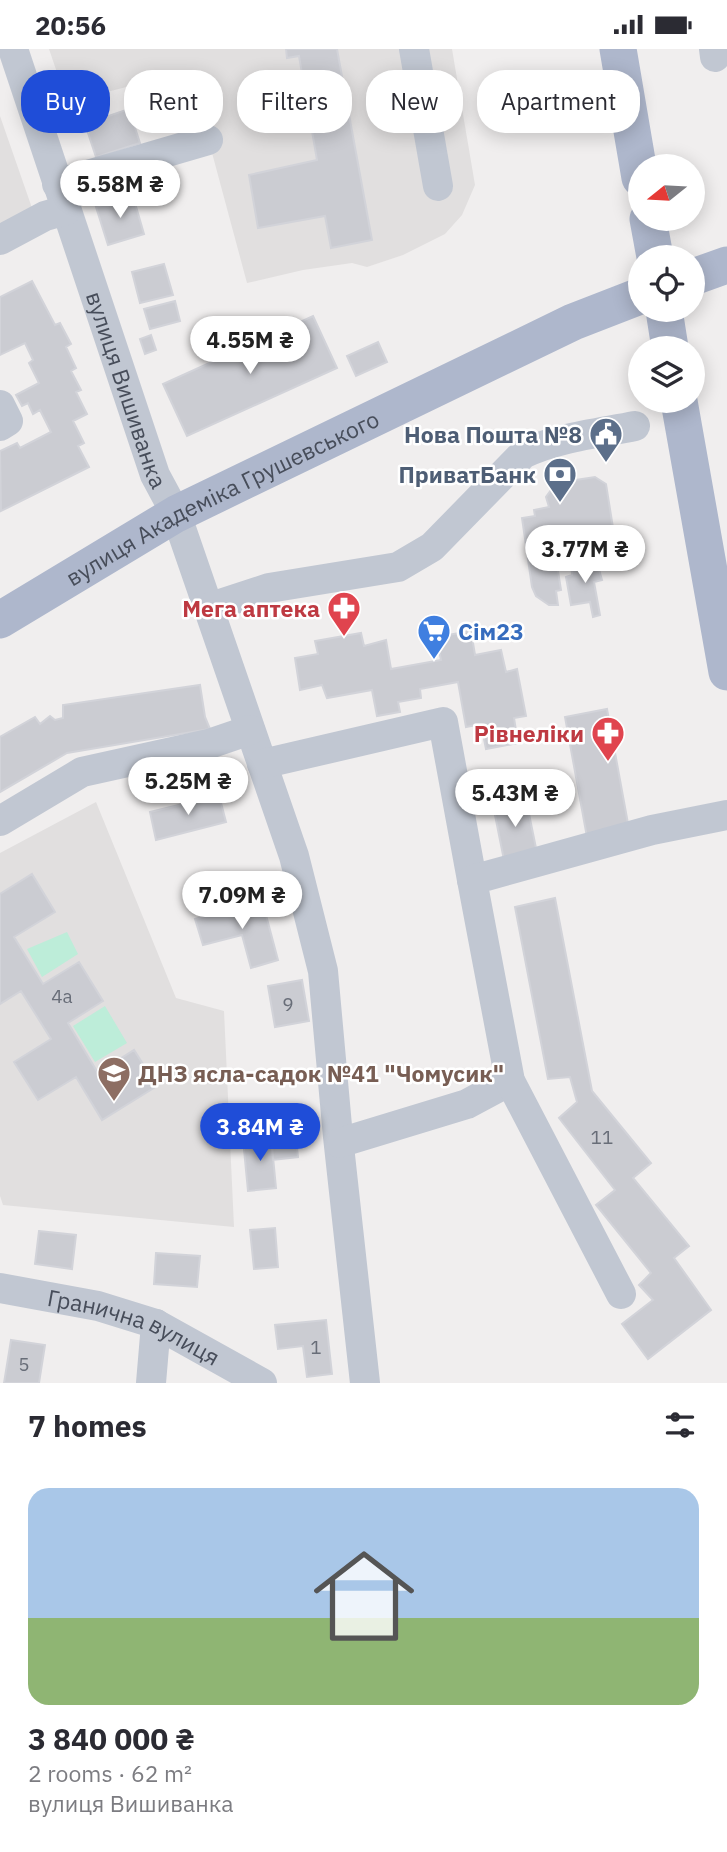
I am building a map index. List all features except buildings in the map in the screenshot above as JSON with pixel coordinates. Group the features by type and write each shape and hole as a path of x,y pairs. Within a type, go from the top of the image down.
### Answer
{"main road":[{"path":"618,49 636,154"},
{"path":"705,273 727,265"},
{"name":"вулиця Академіка Грушевського","path":"0,620 176,514 573,322 628,301"},
{"path":"681,413 727,672"}],"street":[{"name":"вулиця Вишиванка","path":"13,49 155,475 176,514 294,856 323,971 365,1383"},
{"path":"414,49 438,186"},
{"path":"0,240 45,216 61,197 208,140"},
{"path":"0,405 8,421 0,426"},
{"path":"208,608 269,588 398,567 432,547 523,454 567,440 635,426"},
{"path":"262,764 443,722 510,1081 621,1294"},
{"path":"0,821 82,772 209,744 250,730"},
{"path":"472,880 652,830 727,815"},
{"path":"339,1143 467,1104 510,1081"},
{"name":"Гранична вулиця","path":"0,1288 98,1306 156,1324 262,1383"},
{"path":"150,1383 156,1324"}],"shaded area":[{"path":"49,49 452,49 456,70 366,70 366,133 463,133 463,114 475,185 462,215 445,234 403,255 367,267 352,263 303,270 247,283 207,133 223,133 223,70 124,70 124,88 110,91 110,70 56,70"},
{"path":"0,116 32,208 0,224"},
{"name":"ДНЗ ясла-садок №41 \"Чомусик\"","path":"96,802 176,998 224,1011 234,1227 3,1205 0,1196 0,853"}],"green space":[{"path":"67,932 78,954 42,977 27,949"},
{"path":"105,1006 127,1043 95,1062 73,1026"}],"place":[{"name":"Нова Пошта №8","path":"606,464"},
{"name":"ПриватБанк","path":"560,504"},
{"name":"Мега аптека","path":"344,638"},
{"name":"Сім23","path":"434,661"},
{"name":"Рівнеліки","path":"608,763"},
{"name":"ДНЗ ясла-садок №41 \"Чомусик\"","path":"114,1103"}]}
